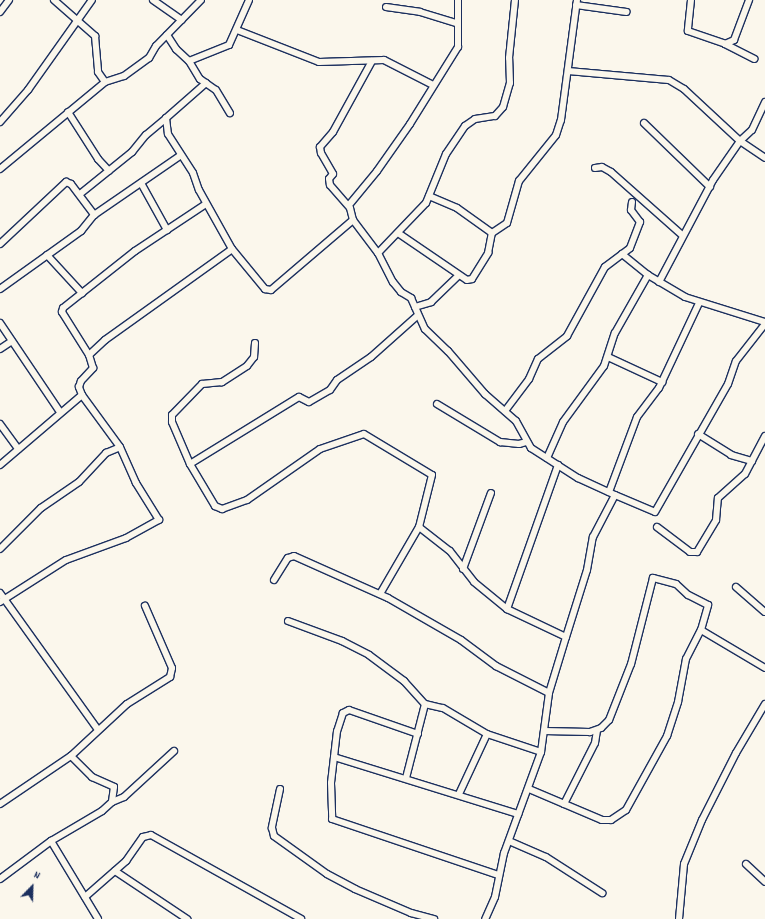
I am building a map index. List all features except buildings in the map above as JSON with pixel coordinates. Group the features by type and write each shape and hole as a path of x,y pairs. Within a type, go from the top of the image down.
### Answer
{"street":[{"path":"0,12 9,0"},
{"path":"54,0 78,22 90,30 97,39 98,72 105,82"},
{"path":"0,122 28,90 78,22 92,0"},
{"path":"153,0 182,20"},
{"path":"0,169 105,82 124,76 149,58 167,36 201,0"},
{"path":"189,61 229,45 237,30 249,0"},
{"path":"349,205 392,151 458,47 460,33 456,23 458,0"},
{"path":"378,253 422,208 429,196 446,154 465,126 475,119 495,116 506,102 510,84 508,58 515,0"},
{"path":"691,0 688,31 725,44 754,58"},
{"path":"725,44 734,40 749,0"},
{"path":"398,233 458,276 467,280 472,278 488,253 492,233 507,223 518,181 556,135 568,71 577,2 627,12"},
{"path":"386,7 420,12 456,23"},
{"path":"237,30 319,62 388,62 434,85"},
{"path":"167,36 176,49 189,61 200,79 216,90 230,114"},
{"path":"372,61 333,132 320,149 333,174 329,179 330,185 349,205 354,220 378,253 393,282 401,292 410,298 415,307 417,316 425,329 448,351 485,394 521,427 526,442 547,458 578,478 655,512 698,434 728,384 736,361 765,323 699,303 659,282 622,254"},
{"path":"568,71 669,80 684,89 740,141 765,158"},
{"path":"80,194 132,152 146,135 206,83"},
{"path":"659,282 682,235 710,187 740,141 752,130 765,102"},
{"path":"68,112 98,159 109,171"},
{"path":"165,119 169,138 193,173 206,204 232,249 264,289 271,290 354,220"},
{"path":"644,123 710,187"},
{"path":"0,289 81,231 94,215 180,156"},
{"path":"595,168 607,168 682,235"},
{"path":"0,244 60,185 66,182 71,184 80,194 94,215"},
{"path":"141,183 167,230"},
{"path":"429,196 457,208 492,233"},
{"path":"505,411 529,379 538,359 567,336 605,267 633,244 640,224 631,210 632,202"},
{"path":"98,730 1,598 66,560 126,538 159,520 136,483 120,448 82,395 80,387 81,381 93,368 89,356 62,310 82,293 167,230 206,204"},
{"path":"89,356 105,340 232,249"},
{"path":"47,255 82,293"},
{"path":"547,458 563,422 608,357 615,333 648,275"},
{"path":"415,307 431,302 458,276"},
{"path":"485,919 495,897 498,875 518,814 529,789 541,752 549,693 587,570 593,537 612,494 637,417 662,382 699,303"},
{"path":"190,464 299,397 309,402 330,390 338,380 371,357 417,316"},
{"path":"0,323 60,412"},
{"path":"0,349 12,341"},
{"path":"255,343 254,357 247,366 222,382 202,384 172,415 172,422 190,464 215,506 222,509 251,498 320,450 364,434 432,475 420,527 380,594"},
{"path":"608,357 662,382"},
{"path":"0,465 60,412 82,395"},
{"path":"437,404 500,442 519,444 526,442"},
{"path":"0,424 18,449"},
{"path":"698,434 731,455 752,461"},
{"path":"657,527 690,552 697,552 716,520 718,498 745,474 765,436"},
{"path":"0,549 41,508 79,482 106,453 120,448"},
{"path":"507,609 558,465"},
{"path":"463,569 491,493"},
{"path":"420,527 450,551 480,589 507,609 566,637"},
{"path":"274,580 288,558 294,556 380,594 461,640 502,669 549,693"},
{"path":"529,789 602,820 611,820 626,810 667,736 678,702 686,659 701,630 708,605 688,595 676,584 657,577 653,578 627,677 614,713 605,725 597,730 544,731"},
{"path":"736,587 765,612"},
{"path":"0,804 71,756 123,707 170,677 172,673 162,641 145,606"},
{"path":"288,621 342,640 369,656 404,681 425,704 443,708 487,734 541,752"},
{"path":"701,630 765,668"},
{"path":"406,778 425,704"},
{"path":"679,919 684,864 702,820 736,753 765,704"},
{"path":"418,734 349,710 343,713 334,757 331,801 332,819 498,875"},
{"path":"564,804 595,743 597,730"},
{"path":"459,794 487,734"},
{"path":"0,879 51,841 102,811 112,802 124,797 174,751"},
{"path":"71,756 92,777 114,787 112,802"},
{"path":"334,757 459,794 518,814"},
{"path":"280,789 272,828 274,836 327,874 410,916 434,919"},
{"path":"85,897 126,862 143,838 151,835 301,919"},
{"path":"51,841 98,919"},
{"path":"509,841 546,857 602,893"},
{"path":"746,864 765,882"},
{"path":"115,870 187,919"}]}
